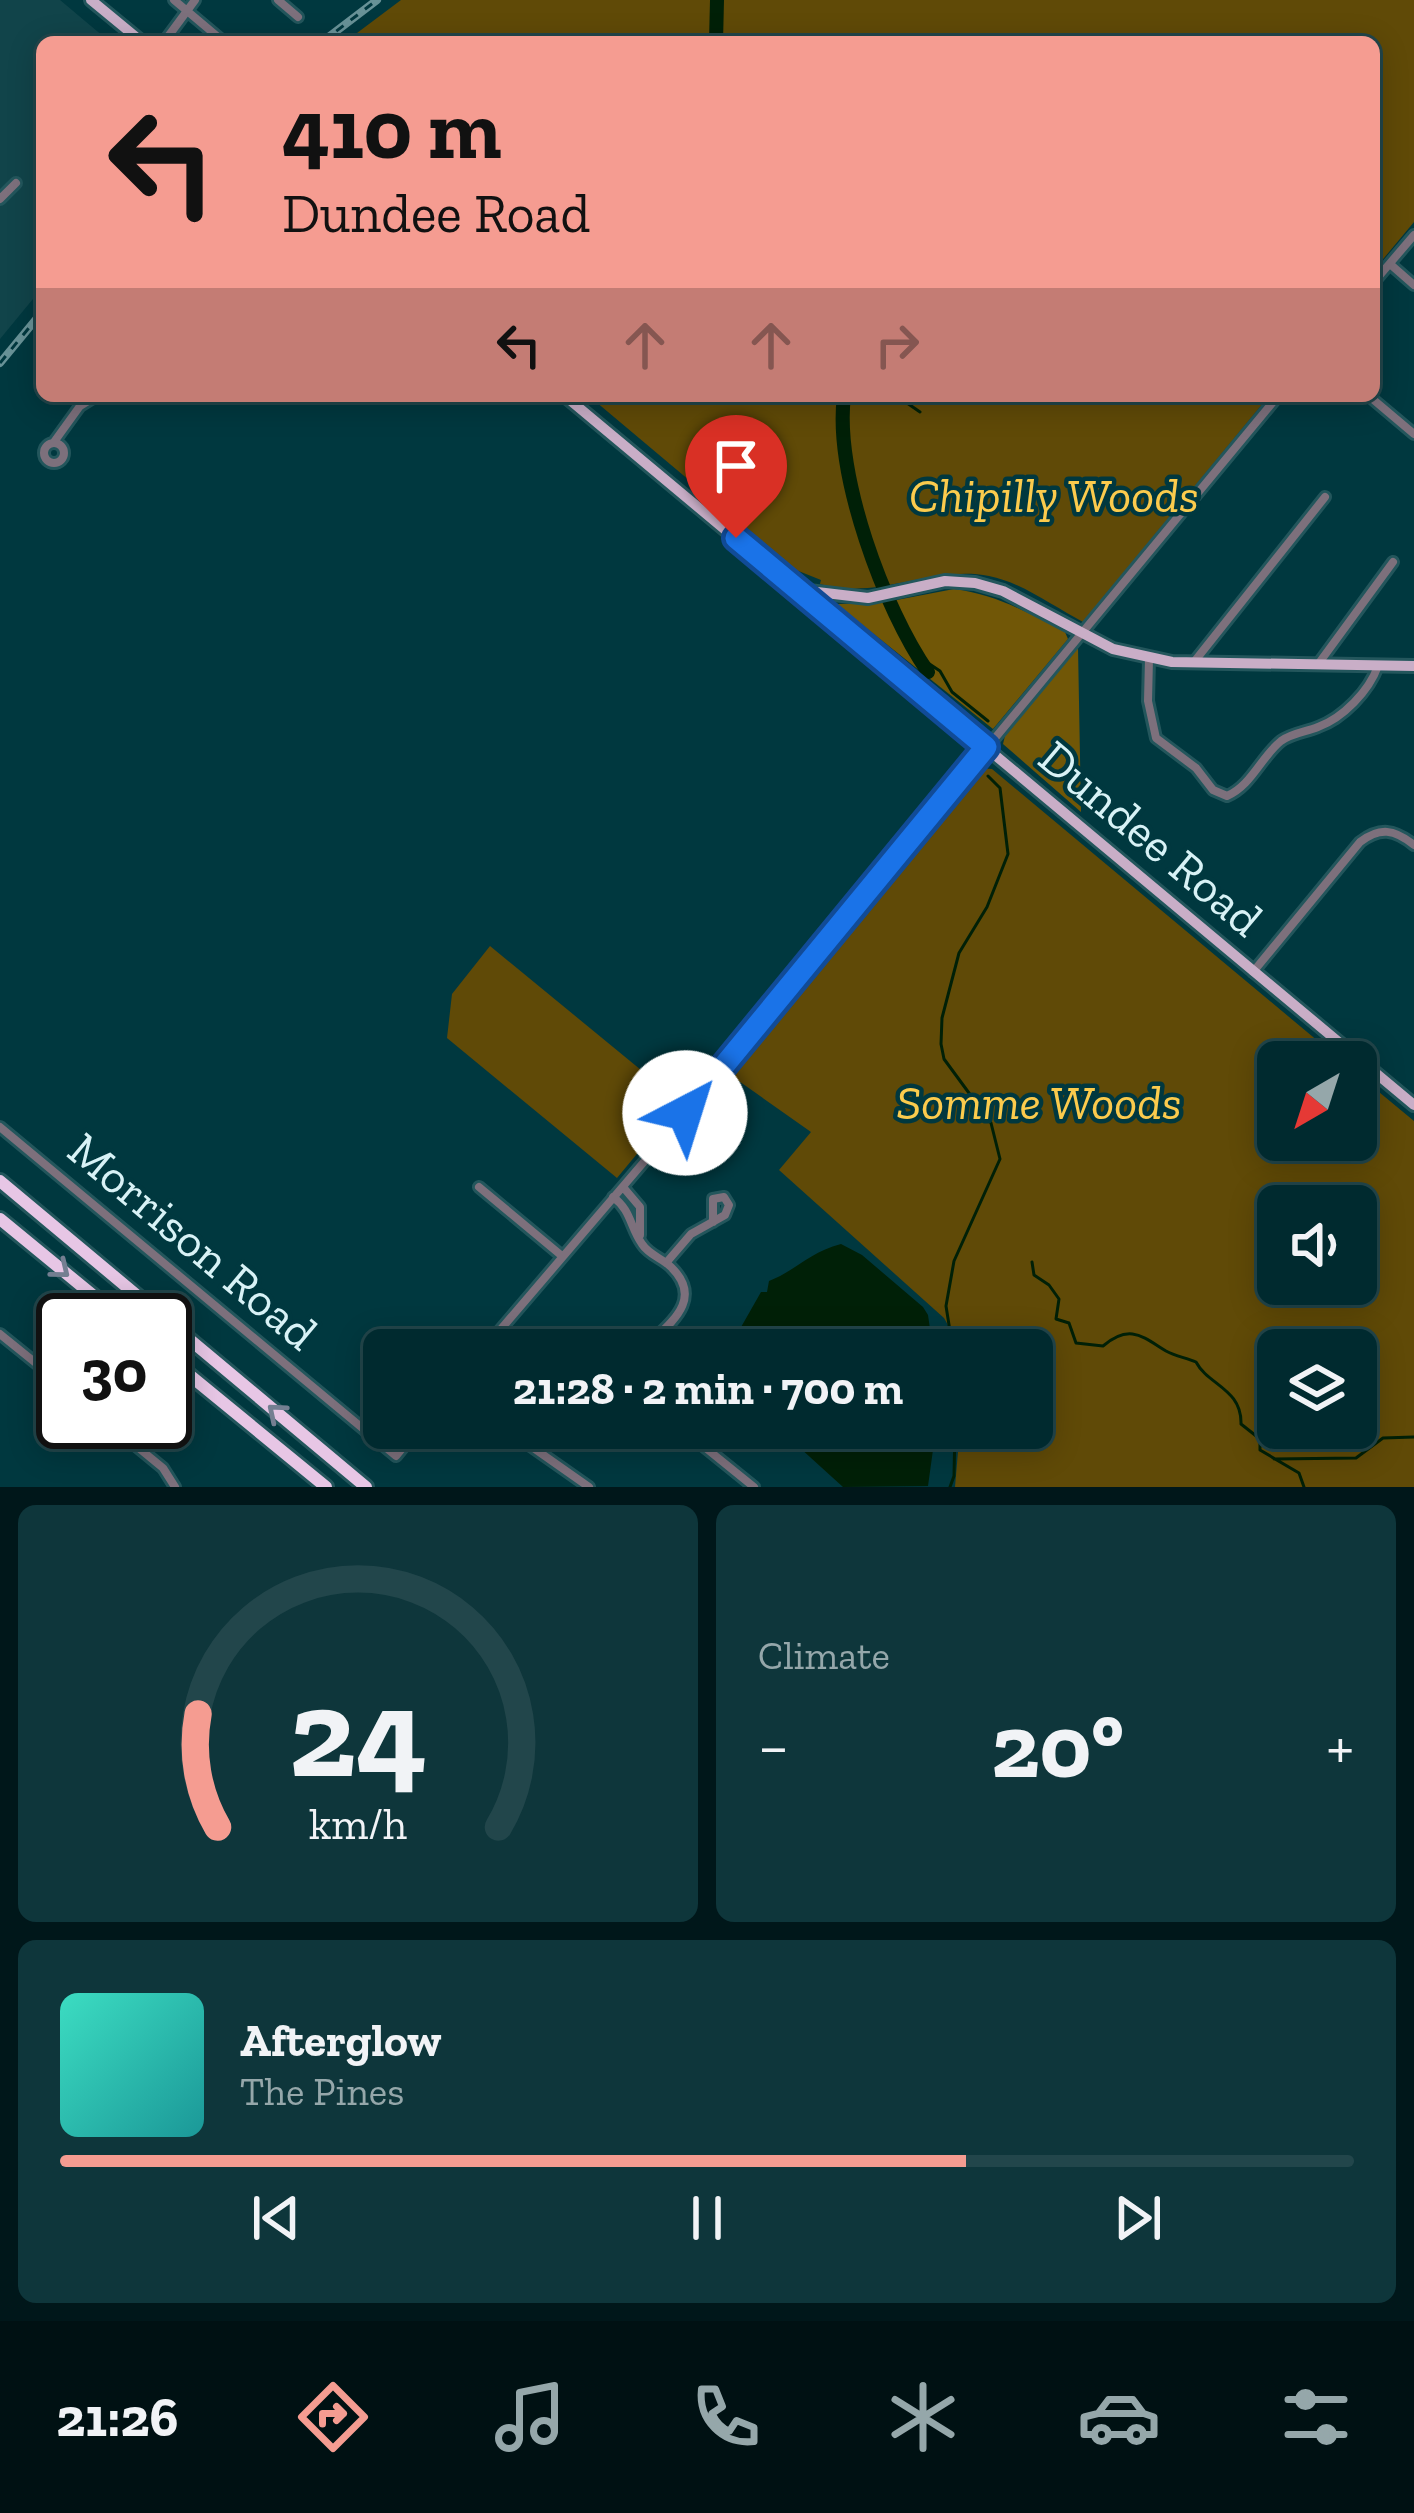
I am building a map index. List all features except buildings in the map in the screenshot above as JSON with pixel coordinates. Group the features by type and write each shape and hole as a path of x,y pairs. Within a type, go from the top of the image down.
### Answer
{"highway":[{"path":"0,1181 366,1487"},
{"path":"0,1219 90,1293"},
{"path":"192,1377 326,1487"}],"main road":[{"path":"91,0 133,36"},
{"name":"Dundee Road","path":"572,402 1414,1105"},
{"path":"796,589 830,596 878,597 945,581 975,583 1003,591 1113,649 1149,659 1414,666"}],"street":[{"path":"174,0 217,36"},
{"path":"168,36 195,0"},
{"path":"278,0 298,17"},
{"path":"0,199 16,183"},
{"path":"1380,275 1414,235"},
{"path":"1390,264 1414,285"},
{"path":"54,442 86,402"},
{"path":"501,1329 1273,402"},
{"path":"1376,402 1414,434"},
{"path":"1194,662 1325,497"},
{"path":"1318,664 1393,562"},
{"path":"1149,659 1148,701 1156,738 1227,796 1239,790 1284,739 1323,726 1342,713 1369,684 1378,665"},
{"path":"1253,972 1360,842 1375,831 1390,830 1414,845"},
{"name":"Morrison Road","path":"0,1127 363,1429"},
{"path":"479,1186 562,1256"},
{"path":"623,1187 640,1207 640,1242"},
{"path":"613,1197 629,1213 640,1242 678,1275 685,1294 677,1318 666,1329"},
{"path":"666,1263 684,1240 713,1222"},
{"path":"0,1334 36,1363"},
{"path":"140,1449 163,1468 176,1487"},
{"path":"535,1449 589,1487"},
{"path":"707,1449 754,1487"}],"shaded area":[{"path":"0,0 60,0 103,36 36,36 36,295 0,339"},
{"path":"954,589 1011,605 1065,632 1068,639 993,729 836,604 881,603"},
{"path":"1078,647 1081,812 1003,744"},
{"path":"841,1244 862,1255 923,1307 930,1329 740,1329 761,1292 767,1292 769,1281"},
{"path":"801,1449 933,1449 928,1486 843,1487"}],"green space":[{"path":"401,0 1414,0 1414,222 1380,263 1380,36 353,36"},
{"name":"Chipilly Woods","path":"596,402 1264,402 1083,622 1025,589 989,576 946,575 842,588 820,584 821,580 796,570"},
{"name":"Somme Woods","path":"978,768 992,769 1318,1041 1257,1041 1257,1161 1377,1161 1377,1090 1414,1121 1414,1487 955,1487 958,1449 1053,1449 1053,1329 950,1329 944,1318 779,1170 811,1132 726,1072"},
{"path":"490,946 680,1102 617,1178 447,1038 452,994"}],"waterway":[{"path":"716,36 717,0"},
{"path":"844,402 847,463 866,540 895,613 928,672"},
{"path":"907,403 920,412"},
{"path":"916,655 940,671 952,692 988,721"},
{"path":"950,1329 946,1306 954,1261 1000,1159 991,1123 944,1059 941,1044 942,1018 959,953 987,907 1008,854 1000,788 988,776"},
{"path":"1032,1262 1034,1275 1059,1299 1056,1319 1069,1323 1076,1343 1103,1346 1121,1335 1136,1335 1196,1362 1236,1403 1241,1424 1260,1439 1260,1450 1299,1473 1304,1487"},
{"path":"1274,1459 1356,1458 1383,1438 1414,1437"},
{"path":"950,1487 955,1449"}],"railway":[{"path":"330,36 377,0"},
{"path":"0,363 36,319"}],"route":[{"path":"685,1113 986,747 736,538"}]}
